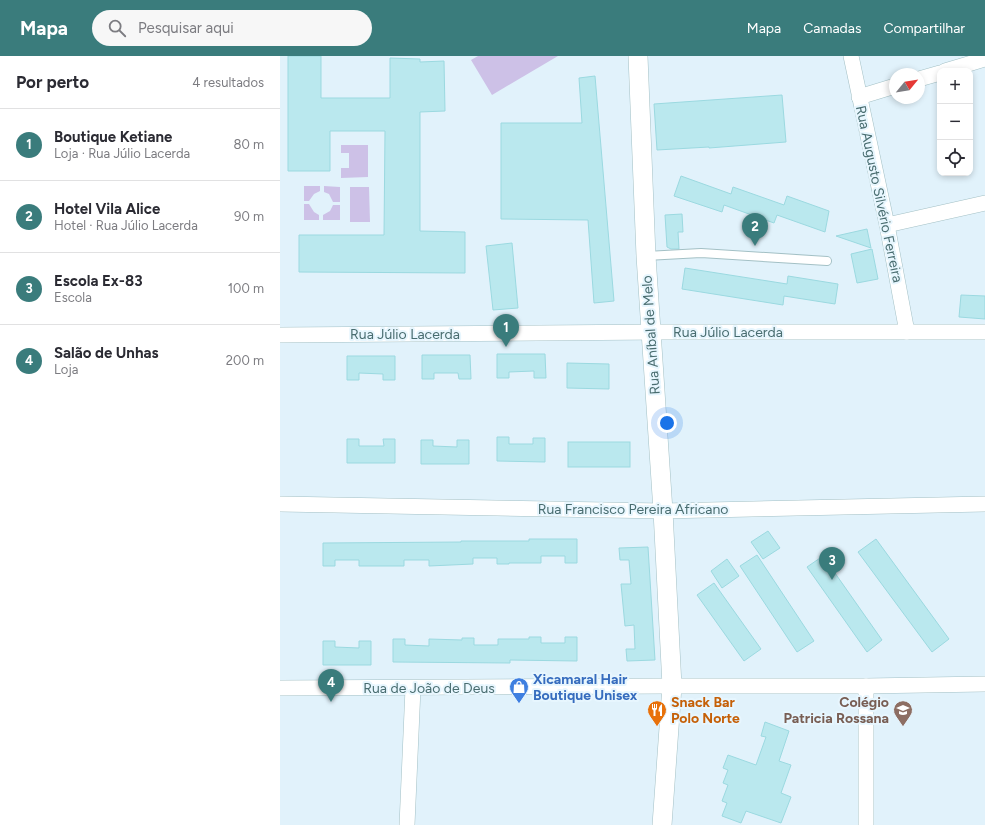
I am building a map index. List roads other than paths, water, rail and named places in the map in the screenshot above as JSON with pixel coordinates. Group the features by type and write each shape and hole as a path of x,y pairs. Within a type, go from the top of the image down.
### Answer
{"street":[{"name":"Rua Aníbal de Melo","path":"638,56 650,333 663,511 672,686 662,825"},
{"name":"Rua Augusto Silvério Ferreira","path":"851,56 887,225 907,332"},
{"path":"955,68 985,59"},
{"path":"925,77 937,74"},
{"path":"860,97 889,88"},
{"path":"887,225 985,203"},
{"name":"Rua Júlio Lacerda","path":"280,335 985,332"},
{"name":"Rua Francisco Pereira Africano","path":"280,504 663,511 985,504"},
{"name":"Rua de João de Deus","path":"280,688 866,686 985,684"},
{"path":"866,686 866,825"},
{"path":"407,825 414,688"}],"lane":[{"path":"646,256 701,253 827,261"}],"place":[{"name":"Hotel Vila Alice","path":"755,246"},
{"name":"Boutique Ketiane","path":"506,347"},
{"name":"Escola Ex-83","path":"832,580"},
{"name":"Salão de Unhas","path":"331,702"},
{"name":"Xicamaral Hair Boutique Unisex","path":"519,704"},
{"name":"Snack Bar Polo Norte","path":"657,727"},
{"name":"Colégio Patricia Rossana","path":"903,727"}]}
